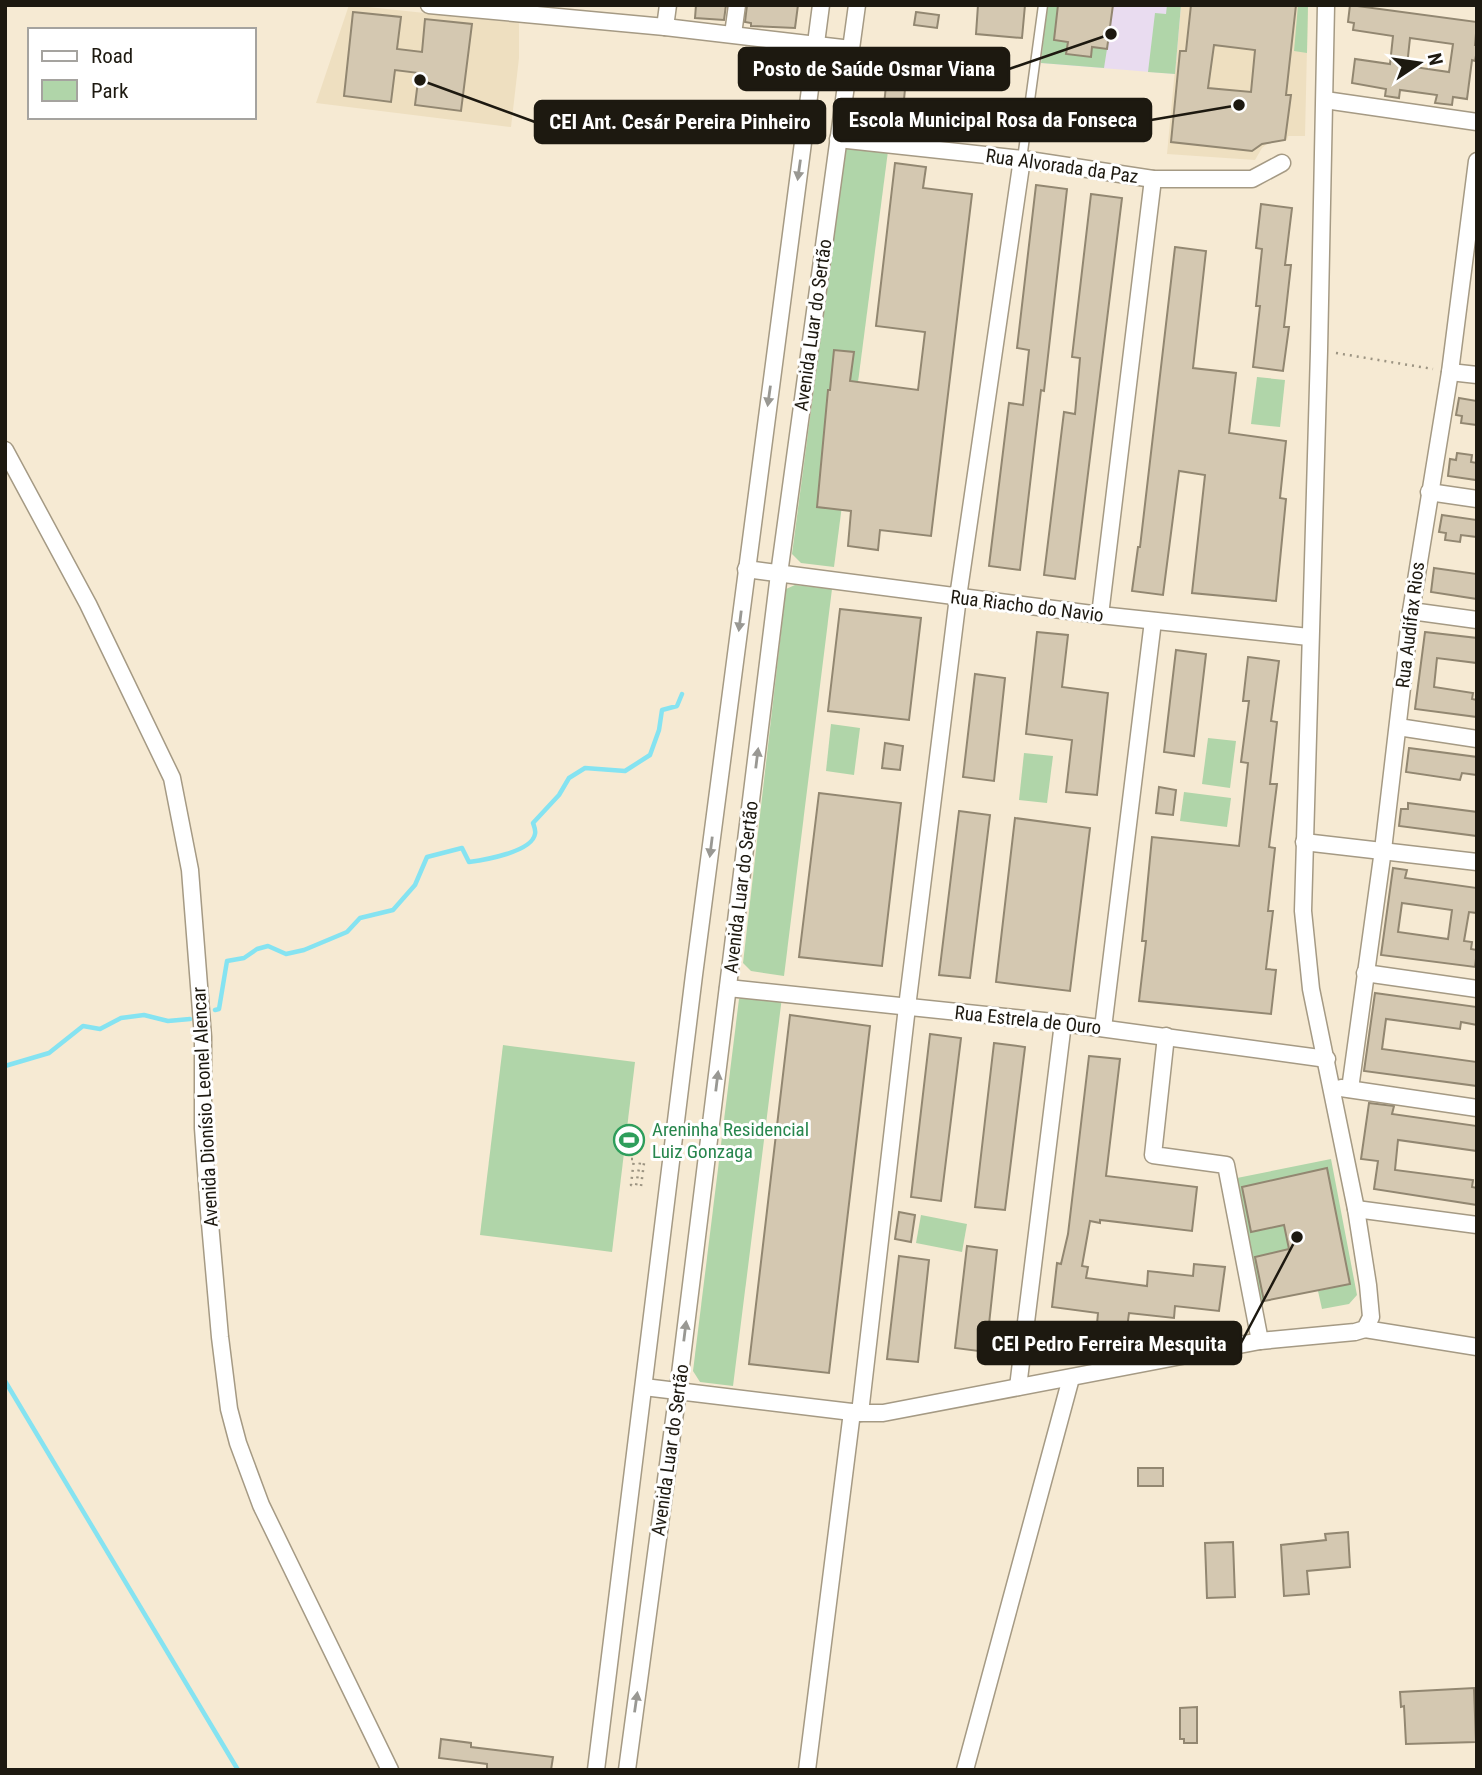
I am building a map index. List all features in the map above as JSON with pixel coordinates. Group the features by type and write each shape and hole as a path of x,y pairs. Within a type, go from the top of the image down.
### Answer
{"street":[{"path":"429,5 599,13 665,27 851,49"},
{"path":"665,27 668,5"},
{"path":"733,34 737,5"},
{"name":"Avenida Luar do Sertão","path":"596,1770 746,569 821,5"},
{"name":"Avenida Luar do Sertão","path":"627,1770 678,1390 779,574 857,5"},
{"path":"1326,5 1303,911 1311,989 1356,1209 1371,1309 1371,1317 1365,1329"},
{"path":"1325,100 1477,122"},
{"name":"Rua Alvorada da Paz","path":"838,139 1022,159 1153,178 1252,178 1282,163"},
{"path":"807,1770 856,1412 958,597 1022,159"},
{"name":"Rua Audifax Rios","path":"1350,1089 1383,850 1411,611 1471,251 1477,161"},
{"path":"1100,615 1153,178"},
{"path":"1450,372 1477,375"},
{"name":"Avenida Dionísio Leonel Alencar","path":"5,450 88,604 172,778 190,870 203,1037 203,1128 209,1212 229,1409 238,1444 261,1505 390,1770"},
{"path":"1429,492 1477,499"},
{"name":"Rua Riacho do Navio","path":"746,569 1100,615 1309,637"},
{"path":"1411,611 1477,620"},
{"path":"1103,1028 1153,621"},
{"path":"1398,727 1477,739"},
{"path":"1304,842 1477,862"},
{"path":"1365,974 1477,989"},
{"name":"Rua Estrela de Ouro","path":"728,988 1063,1023 1326,1059"},
{"path":"1018,1387 1063,1023"},
{"path":"1166,1036 1153,1155 1226,1166 1260,1341"},
{"path":"1332,1086 1477,1108"},
{"path":"1356,1209 1477,1225"},
{"path":"644,1387 883,1413 1260,1341 1365,1329 1477,1347"},
{"path":"965,1770 1071,1378"}],"lane":[{"path":"1022,159 1043,5"}],"path":[{"path":"1319,351 1450,372"},
{"path":"631,1159 634,1159 631,1185 636,1186 640,1162 644,1163 641,1186"}],"shaded area":[{"path":"349,5 519,23 519,58 511,127 316,103"},
{"path":"1047,5 1181,5 1175,74 1041,63"},
{"path":"1181,5 1308,5 1305,136 1288,136 1287,140 1269,142 1255,160 1167,154"}],"green space":[{"path":"1047,5 1058,5 1055,40 1068,42 1066,54 1090,57 1092,47 1107,49 1104,68 1041,63"},
{"path":"1167,5 1181,5 1175,74 1148,72 1155,13 1166,14"},
{"path":"1298,5 1308,5 1307,53 1294,51"},
{"path":"846,146 888,151 834,567 801,563 792,554"},
{"path":"1257,377 1285,380 1280,427 1251,424"},
{"path":"795,585 832,589 784,976 751,971 743,963 786,589"},
{"path":"831,724 860,728 854,775 826,771"},
{"path":"1208,738 1236,741 1230,788 1202,784"},
{"path":"1024,753 1053,756 1047,803 1019,800"},
{"path":"1184,792 1231,798 1227,827 1180,821"},
{"path":"746,995 782,997 733,1386 700,1382 693,1371 739,999"},
{"path":"503,1045 635,1062 612,1252 480,1235"},
{"path":"1331,1159 1357,1295 1349,1304 1322,1309 1318,1291 1350,1284 1341,1238 1309,1245 1304,1221 1336,1215 1327,1168 1242,1187 1251,1232 1284,1225 1289,1249 1255,1257 1264,1301 1261,1302 1237,1178"},
{"path":"921,1215 967,1224 962,1252 916,1243"}],"building":[{"path":"696,5 726,5 724,20 695,18"},
{"path":"747,5 798,5 795,28 751,26 751,23 745,22"},
{"path":"978,5 1025,5 1022,38 976,34"},
{"path":"1058,5 1113,5 1107,49 1092,47 1091,57 1066,54 1068,42 1054,40"},
{"path":"1191,5 1296,5 1286,95 1291,95 1285,140 1262,144 1252,151 1171,142 1180,51 1186,51","holes":["1214,45 1255,50 1251,92 1208,88"]},
{"path":"1350,5 1477,22 1477,50 1475,61 1472,60 1467,99 1453,97 1452,105 1435,103 1437,95 1400,90 1399,98 1385,96 1386,89 1352,83 1355,59 1390,64 1393,36 1353,30 1354,23 1348,22","holes":["1410,38 1453,44 1449,72 1407,66"]},
{"path":"353,12 401,17 397,49 422,52 425,19 472,24 461,111 415,105 419,73 395,70 391,102 344,96"},
{"path":"916,12 939,15 937,28 914,25"},
{"path":"894,58 905,59 909,69 901,133 882,131 888,66"},
{"path":"895,163 926,167 923,188 972,194 931,536 880,530 878,550 848,546 851,511 817,507 834,350 854,352 850,381 918,390 925,332 876,326"},
{"path":"1036,185 1067,189 1020,570 989,566 1009,403 1023,405 1029,350 1017,348"},
{"path":"1091,194 1122,198 1075,579 1044,575 1064,412 1075,414 1080,358 1072,357"},
{"path":"1261,204 1292,208 1285,265 1291,265 1284,327 1289,327 1283,371 1253,367 1260,306 1256,306 1262,249 1256,248"},
{"path":"1175,247 1206,251 1193,368 1236,373 1229,433 1286,441 1280,498 1286,499 1276,601 1192,593 1205,475 1179,471 1163,595 1132,591 1140,547"},
{"path":"1459,398 1477,401 1477,425 1461,423 1462,416 1456,415"},
{"path":"1457,453 1472,455 1471,462 1477,463 1476,480 1448,476 1450,459 1456,460"},
{"path":"1442,515 1477,520 1477,537 1461,535 1460,542 1445,540 1446,533 1439,532"},
{"path":"1434,568 1477,574 1477,599 1431,592"},
{"path":"840,609 921,618 909,720 828,711"},
{"path":"1037,632 1068,635 1062,687 1108,693 1097,795 1066,792 1072,740 1026,734"},
{"path":"1425,632 1477,638 1477,663 1437,658 1434,687 1473,693 1472,699 1477,700 1477,717 1415,709"},
{"path":"1176,650 1206,654 1194,756 1164,752"},
{"path":"1248,657 1279,661 1271,721 1277,722 1270,784 1277,784 1269,847 1275,848 1268,911 1273,911 1266,969 1276,970 1271,1014 1139,1001 1146,941 1142,941 1152,837 1239,846 1248,763 1241,762 1249,701 1243,701"},
{"path":"975,674 1005,678 994,781 963,777"},
{"path":"885,743 903,746 900,770 882,768"},
{"path":"1409,748 1477,757 1477,775 1462,773 1460,780 1406,772"},
{"path":"1159,787 1176,790 1173,815 1156,813"},
{"path":"819,793 901,803 882,966 799,957"},
{"path":"1408,803 1477,812 1477,836 1399,826 1401,809 1408,809"},
{"path":"959,811 990,815 970,978 939,975"},
{"path":"1015,818 1090,828 1070,991 996,982"},
{"path":"1393,868 1407,870 1405,878 1477,888 1477,913 1469,912 1464,941 1472,942 1471,949 1477,950 1475,967 1381,955","holes":["1402,903 1452,910 1448,939 1398,932"]},
{"path":"1375,993 1477,1007 1477,1025 1461,1022 1460,1029 1386,1019 1382,1049 1477,1062 1477,1086 1364,1071"},
{"path":"790,1015 870,1026 829,1373 749,1364"},
{"path":"930,1034 961,1038 941,1201 911,1197"},
{"path":"994,1043 1025,1047 1005,1210 975,1207"},
{"path":"1089,1056 1120,1059 1106,1176 1197,1187 1192,1231 1090,1221 1082,1266 1088,1267 1086,1278 1147,1286 1148,1271 1193,1276 1194,1264 1225,1267 1219,1311 1175,1306 1174,1318 1129,1313 1127,1328 1097,1324 1098,1313 1052,1307 1057,1263 1061,1264 1068,1234"},
{"path":"1369,1103 1394,1106 1392,1114 1477,1126 1477,1151 1398,1140 1395,1170 1473,1180 1472,1187 1477,1188 1477,1205 1374,1189 1378,1161 1361,1159"},
{"path":"1327,1168 1350,1284 1264,1301 1255,1257 1289,1249 1284,1225 1251,1232 1242,1187"},
{"path":"899,1212 915,1215 911,1242 895,1239"},
{"path":"967,1246 997,1250 986,1352 955,1348"},
{"path":"899,1256 929,1260 918,1362 887,1359"},
{"path":"1138,1468 1163,1468 1163,1486 1138,1486"},
{"path":"1348,1532 1350,1567 1307,1571 1309,1594 1284,1596 1281,1545 1326,1540 1325,1534"},
{"path":"1233,1542 1235,1597 1207,1598 1205,1543"},
{"path":"1474,1688 1476,1742 1406,1744 1404,1706 1401,1707 1400,1692"},
{"path":"1197,1707 1197,1743 1184,1743 1184,1739 1180,1739 1180,1708"},
{"path":"441,1739 471,1743 471,1747 553,1757 551,1770 496,1770 487,1769 487,1764 439,1758"}],"waterway":[{"path":"215,1010 219,1009 227,961 244,958 257,949 268,946 286,954 304,950 347,932 360,918 393,910 415,885 427,857 462,848 469,862 506,854 526,846 535,834 533,823 559,795 569,778 585,768 625,771 650,755 659,730 662,710 677,706 682,694"},
{"path":"5,1066 49,1053 83,1026 100,1029 121,1018 144,1015 168,1021 190,1019"},
{"path":"5,1381 238,1770"}],"place":[{"name":"Posto de Saúde Osmar Viana","path":"1111,34"},
{"name":"CEI Ant. Cesár Pereira Pinheiro","path":"420,80"},
{"name":"Escola Municipal Rosa da Fonseca","path":"1239,105"},
{"name":"Areninha Residencial Luiz Gonzaga","path":"629,1140"},
{"name":"CEI Pedro Ferreira Mesquita","path":"1297,1237"}]}
